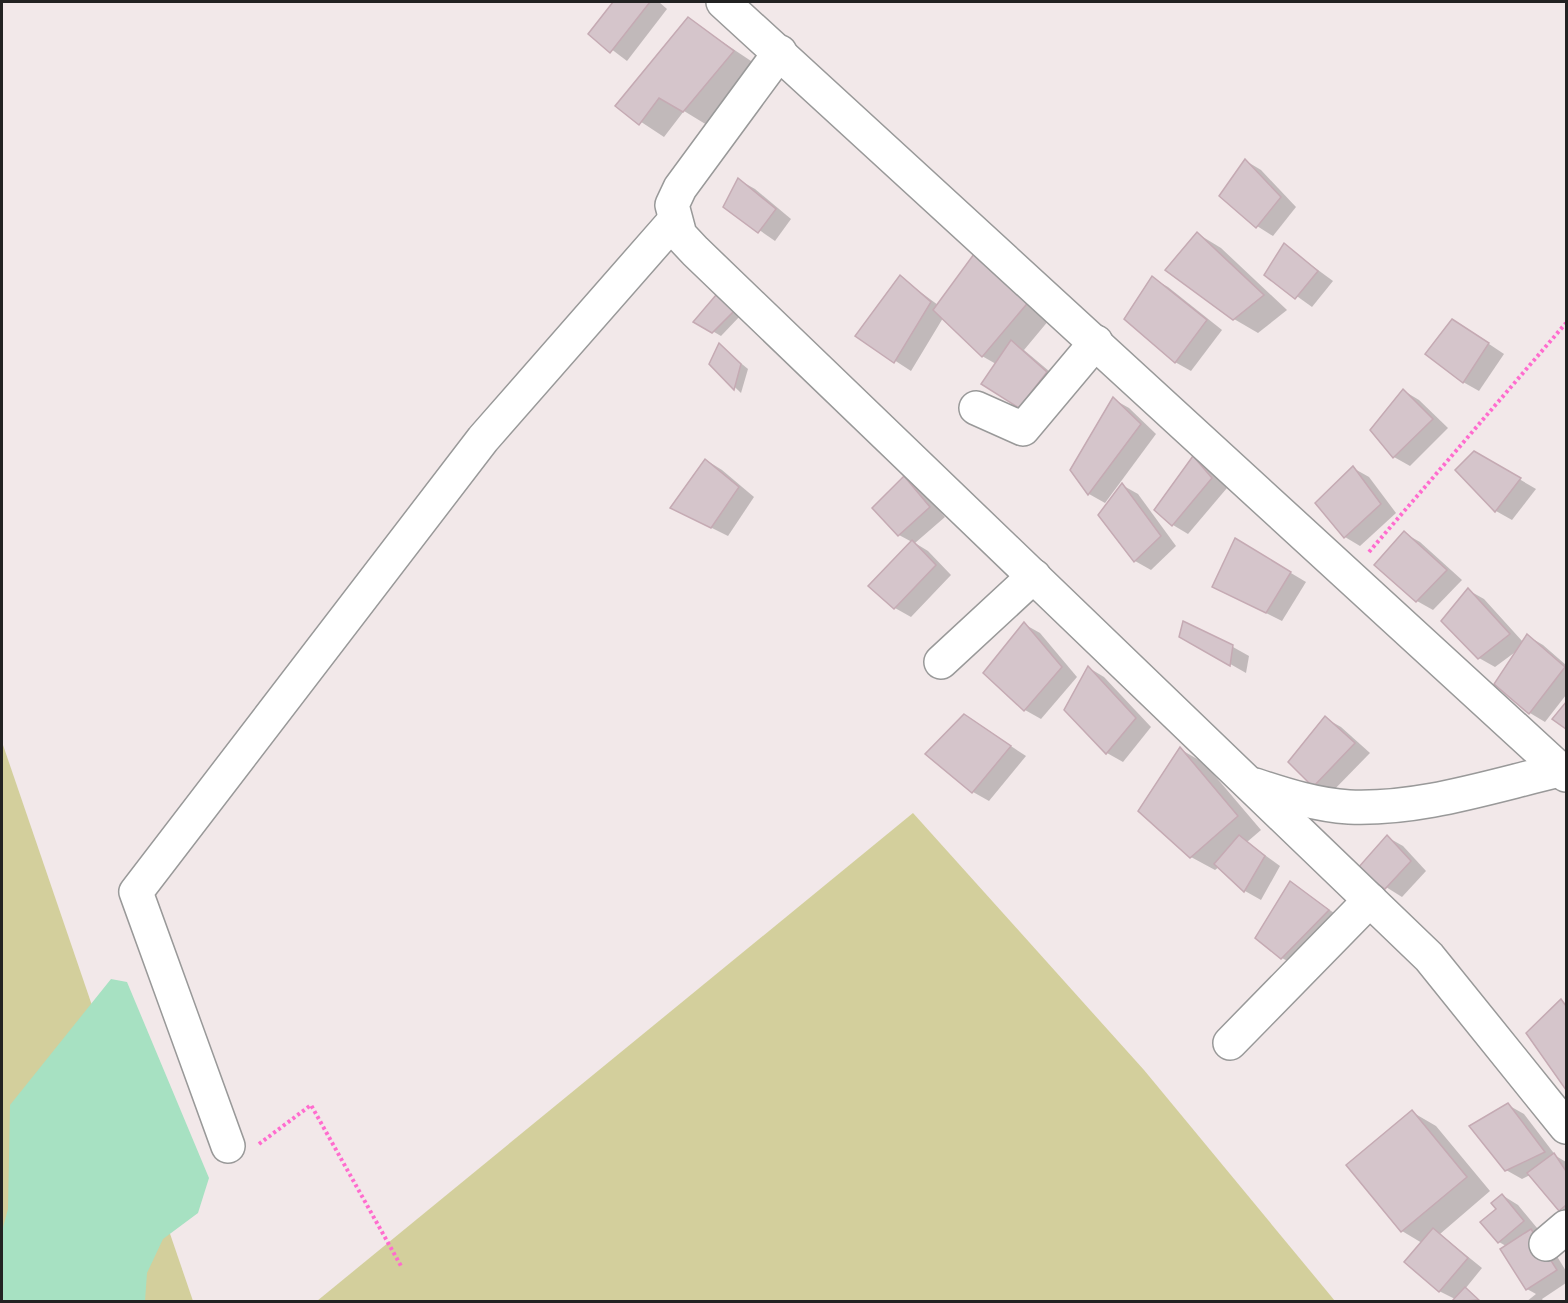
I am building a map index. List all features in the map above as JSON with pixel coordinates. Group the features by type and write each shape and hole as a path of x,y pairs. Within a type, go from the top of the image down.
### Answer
{"street":[{"path":"723,2 1563,772"},
{"path":"780,52 680,188 672,205 680,235 695,252 1429,957 1566,1127"},
{"path":"228,1146 136,892 483,439 675,220"},
{"path":"976,408 1023,429 1096,342"},
{"path":"941,662 1034,576"},
{"path":"1248,783 1295,798 1347,807 1395,807 1563,772"},
{"path":"1230,1043 1370,900"}],"path":[{"path":"1349,575 1566,323"},
{"path":"228,1146 250,1150 311,1106 401,1266"}],"shaded area":[{"path":"2,742 193,1301 2,1301"},
{"path":"913,813 1144,1070 1335,1301 317,1301"},
{"path":"111,979 127,982 209,1178 198,1213 163,1239 147,1273 145,1301 2,1301 2,1231 8,1209 10,1105"}],"building":[{"path":"613,2 650,2 610,53 588,34"},
{"path":"688,17 734,51 683,112 659,98 639,125 615,106"},
{"path":"1245,159 1281,197 1256,228 1219,196"},
{"path":"738,178 776,209 758,233 723,207"},
{"path":"1197,232 1264,295 1233,320 1165,270"},
{"path":"1284,243 1318,271 1295,299 1264,275"},
{"path":"974,254 1031,299 982,357 933,310"},
{"path":"900,275 931,302 894,363 855,336"},
{"path":"1152,276 1207,320 1175,363 1124,319"},
{"path":"716,295 735,310 712,333 693,322"},
{"path":"1452,319 1489,343 1463,383 1425,354"},
{"path":"1011,340 1047,372 1019,408 981,384"},
{"path":"719,343 741,364 734,390 709,364"},
{"path":"1403,389 1433,419 1393,458 1370,430"},
{"path":"1113,397 1141,424 1088,495 1070,470"},
{"path":"1474,451 1521,478 1495,512 1455,470"},
{"path":"1193,456 1212,478 1172,526 1154,510"},
{"path":"705,459 739,487 711,528 670,508"},
{"path":"1353,466 1381,504 1344,538 1315,503"},
{"path":"904,476 930,507 898,536 872,508"},
{"path":"1122,483 1161,536 1134,562 1098,515"},
{"path":"1404,531 1447,570 1416,602 1374,565"},
{"path":"1235,538 1291,572 1266,613 1212,587"},
{"path":"912,540 936,565 894,609 868,586"},
{"path":"1468,588 1510,634 1478,659 1441,621"},
{"path":"1183,621 1233,645 1230,666 1179,637"},
{"path":"1024,622 1062,667 1024,711 983,673"},
{"path":"1527,634 1565,667 1529,714 1494,684"},
{"path":"1088,666 1136,718 1106,754 1064,710"},
{"path":"1566,702 1566,729 1552,719"},
{"path":"964,714 1011,746 972,793 925,754"},
{"path":"1325,716 1355,743 1313,787 1288,762"},
{"path":"1180,747 1238,816 1190,858 1138,811"},
{"path":"1239,835 1265,856 1244,892 1214,864"},
{"path":"1387,835 1411,861 1385,889 1357,869"},
{"path":"1290,881 1329,910 1281,959 1255,938"},
{"path":"1561,999 1566,1006 1566,1090 1526,1033"},
{"path":"1508,1103 1545,1152 1505,1171 1469,1126"},
{"path":"1412,1110 1467,1177 1401,1232 1346,1165"},
{"path":"1554,1153 1566,1171 1566,1205 1559,1211 1527,1173"},
{"path":"1502,1194 1524,1221 1498,1243 1480,1222 1496,1209 1491,1203"},
{"path":"1433,1228 1468,1258 1439,1292 1404,1262"},
{"path":"1531,1229 1557,1270 1526,1290 1500,1249"},
{"path":"1465,1287 1479,1300 1451,1302"}]}
